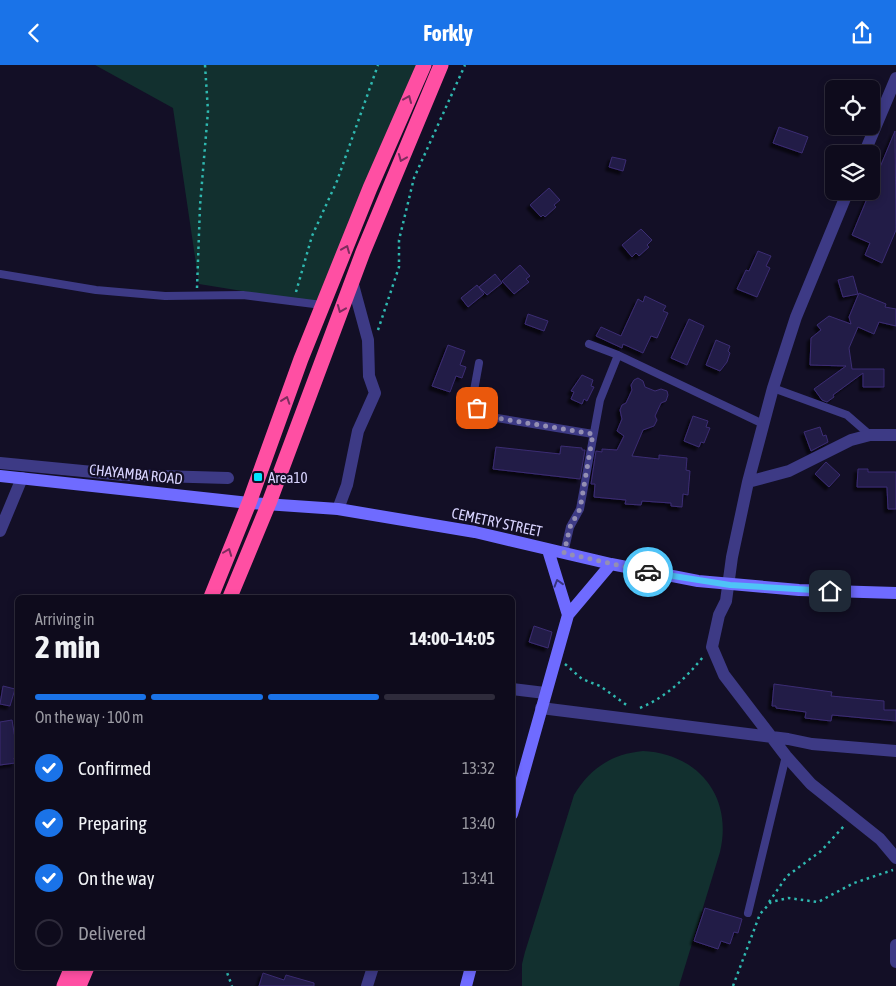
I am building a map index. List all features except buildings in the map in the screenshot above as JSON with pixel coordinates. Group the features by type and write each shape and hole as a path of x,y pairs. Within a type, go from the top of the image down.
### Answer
{"highway":[{"path":"212,595 249,503 322,305 370,188 424,65"},
{"path":"231,595 269,503 352,281 441,65"},
{"path":"64,986 71,970"},
{"path":"79,986 86,970"}],"street":[{"path":"868,145 896,78"},
{"path":"844,200 796,317 773,388 748,482 732,557 730,585 726,601 719,615 712,647 724,675 786,756 812,784 880,839 896,858"},
{"path":"338,509 347,485 358,431 375,393 368,376 368,340 352,281"},
{"path":"748,482 789,471 851,441 870,435 896,435"},
{"path":"0,463 124,475 228,478"},
{"name":"CHAYAMBA ROAD","path":"0,476 249,503 269,503"},
{"path":"0,531 22,478"},
{"name":"CEMETRY STREET","path":"269,503 338,509 475,532 667,576 730,585 896,593"},
{"path":"548,550 568,615"},
{"path":"515,803 568,615 611,564"},
{"path":"515,689 545,693"},
{"path":"541,708 773,737 812,744 896,751"},
{"path":"896,945 896,962"},
{"path":"367,986 372,970"},
{"path":"466,986 470,970"}],"lane":[{"path":"0,274 96,290 197,297 244,295 293,303 322,305"},
{"path":"589,344 618,355 763,424"},
{"path":"564,553 570,527 580,509 600,400 618,355"},
{"path":"479,363 473,396 477,408 491,417 593,434"},
{"path":"773,388 847,415 870,435"},
{"path":"748,913 786,756"}],"path":[{"path":"197,297 200,207 208,111 205,65"},
{"path":"293,303 312,236 337,181 378,65"},
{"path":"377,333 399,267 399,239 414,177 465,65"},
{"path":"556,655 582,679 600,686 633,710 667,693 689,675 712,647"},
{"path":"734,986 760,914 780,889 787,876 821,851 844,826 861,825"},
{"path":"766,906 771,902 788,898 818,903 854,883 896,869"},
{"path":"226,970 232,986"}],"green space":[{"path":"95,65 419,65 316,303 199,284 173,108"},
{"path":"643,751 663,754 680,760 695,770 707,782 716,797 721,813 723,832 720,852 679,986 522,986 522,964 525,952 574,795 587,777 603,764 621,755"}],"way so far":[{"path":"477,408 491,417 516,423 593,434 580,509 570,527 564,553 648,572"}],"place":[{"name":"Area10","path":"258,477"}],"route":[{"path":"648,572 730,585 830,591"}]}
